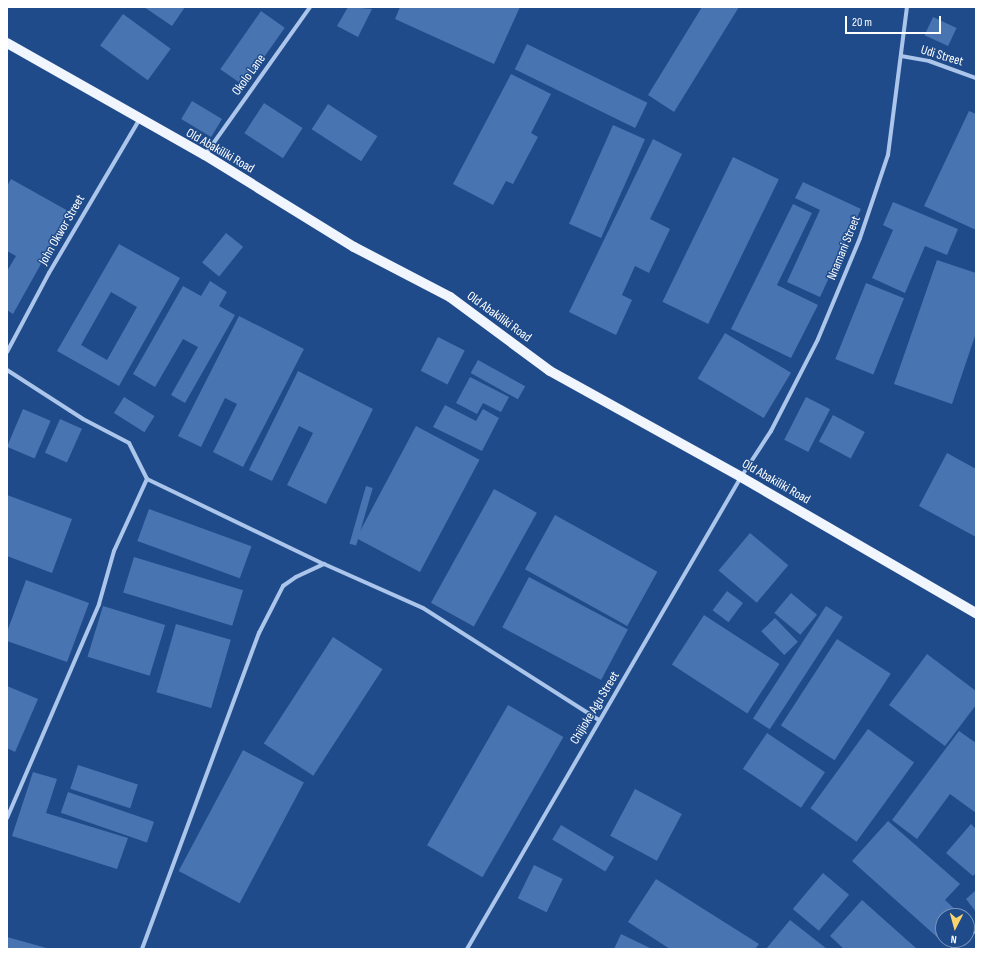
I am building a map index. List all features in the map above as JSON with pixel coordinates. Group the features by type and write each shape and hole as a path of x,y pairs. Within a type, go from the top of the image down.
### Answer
{"main road":[{"name":"Old Abakiliki Road","path":"7,43 70,77 139,120 205,155 354,247 450,298 550,371 741,476 976,613"}],"street":[{"name":"Okolo Lane","path":"205,155 310,7"},
{"name":"Nnamani Street","path":"741,476 771,431 796,383 860,238 888,155 907,7"},
{"name":"Udi Street","path":"901,56 928,61 976,78"},
{"name":"John Okwor Street","path":"7,352 49,273 139,120"},
{"path":"7,370 83,419 129,443 147,478 324,564 423,608 599,720"},
{"name":"Chijioke Agu Street","path":"466,949 741,476"},
{"path":"7,818 100,604 114,551 147,478"},
{"path":"142,949 259,634 283,586 296,577 324,564"}],"building":[{"path":"144,7 185,7 172,26"},
{"path":"348,7 372,9 358,37 337,26"},
{"path":"400,7 520,7 494,64 395,19"},
{"path":"702,7 739,7 674,112 648,95"},
{"path":"261,11 285,28 244,86 220,69"},
{"path":"123,14 171,49 148,80 100,46"},
{"path":"933,17 957,28 948,46 925,35"},
{"path":"527,44 647,103 635,128 515,69"},
{"path":"511,74 551,94 531,133 538,137 513,184 506,181 493,205 453,184"},
{"path":"192,101 222,119 211,137 181,119"},
{"path":"264,103 303,128 283,158 244,133"},
{"path":"328,104 377,136 361,161 312,129"},
{"path":"969,111 976,114 976,230 924,206"},
{"path":"613,125 645,139 601,238 569,224"},
{"path":"653,139 682,154 650,219 670,229 649,273 635,266 622,295 632,300 616,335 569,312"},
{"path":"733,157 779,179 708,324 662,302"},
{"path":"11,179 70,212 13,314 7,310 7,271 16,256 7,251 7,186"},
{"path":"803,182 861,209 820,297 787,282 820,210 795,198"},
{"path":"893,202 958,229 947,255 925,246 905,293 872,278 893,230 883,225"},
{"path":"793,204 812,213 777,285 818,305 791,358 731,329"},
{"path":"226,233 243,247 219,276 202,263"},
{"path":"119,244 180,278 119,386 57,351","holes":["111,292 137,307 107,360 81,345"]},
{"path":"937,260 976,273 976,333 952,404 894,384"},
{"path":"210,281 227,292 219,306 235,315 185,403 171,395 198,347 183,339 155,387 133,374 183,286 201,296"},
{"path":"866,283 904,298 873,374 835,359"},
{"path":"239,316 304,349 243,467 213,452 237,404 225,398 201,447 178,436"},
{"path":"725,333 791,373 764,418 698,378"},
{"path":"438,337 465,351 447,384 421,371"},
{"path":"478,360 525,386 518,399 471,373"},
{"path":"298,371 373,409 326,504 287,485 313,433 299,426 272,481 249,470"},
{"path":"470,377 509,397 501,412 483,403 477,414 456,403"},
{"path":"124,397 155,416 144,432 114,413"},
{"path":"806,397 830,409 808,452 784,440"},
{"path":"445,405 476,421 483,409 499,418 482,451 433,427"},
{"path":"23,409 51,421 35,458 7,447"},
{"path":"833,415 865,432 851,458 819,441"},
{"path":"60,419 82,429 67,463 45,453"},
{"path":"416,426 480,460 420,572 356,538"},
{"path":"947,453 976,469 976,537 919,506"},
{"path":"366,486 373,488 356,546 349,544"},
{"path":"494,489 537,513 474,626 431,603"},
{"path":"7,495 72,519 52,573 7,556"},
{"path":"149,509 251,546 240,578 137,541"},
{"path":"555,515 657,572 627,626 525,569"},
{"path":"750,533 788,565 757,603 719,571"},
{"path":"134,557 243,590 232,626 123,592"},
{"path":"529,577 628,630 601,680 502,627"},
{"path":"26,580 89,603 67,662 7,641 7,632"},
{"path":"727,591 743,603 729,622 713,610"},
{"path":"791,593 817,615 800,635 774,613"},
{"path":"103,606 165,625 150,676 88,657"},
{"path":"826,606 843,617 770,729 753,718"},
{"path":"704,615 779,664 747,713 672,664"},
{"path":"775,618 798,642 784,655 761,631"},
{"path":"176,624 231,640 211,708 156,692"},
{"path":"333,637 382,669 313,776 264,744"},
{"path":"837,639 891,674 835,760 781,725"},
{"path":"927,654 976,691 976,705 945,746 889,705"},
{"path":"7,686 38,699 15,752 7,748"},
{"path":"508,705 563,737 482,877 427,845"},
{"path":"868,729 914,763 857,842 810,808"},
{"path":"959,731 976,743 976,813 950,794 917,839 892,820"},
{"path":"767,733 825,772 801,808 743,769"},
{"path":"243,750 304,782 240,903 179,871"},
{"path":"78,765 138,784 130,808 70,789"},
{"path":"33,772 57,779 46,813 128,838 117,869 12,836"},
{"path":"635,789 682,814 657,861 610,836"},
{"path":"68,792 154,822 147,842 61,813"},
{"path":"888,821 960,884 945,900 954,908 935,908 935,935 852,861"},
{"path":"971,824 976,829 976,873 973,876 946,853"},
{"path":"561,825 614,857 605,872 552,840"},
{"path":"534,865 563,879 547,912 518,898"},
{"path":"823,873 849,895 819,931 793,909"},
{"path":"656,879 759,944 755,949 670,949 628,922"},
{"path":"976,890 976,912 975,908 973,908 966,899"},
{"path":"862,900 917,949 844,949 830,936"},
{"path":"790,920 827,949 766,949"},
{"path":"621,934 652,949 614,949"},
{"path":"7,937 50,949 7,949"}]}
